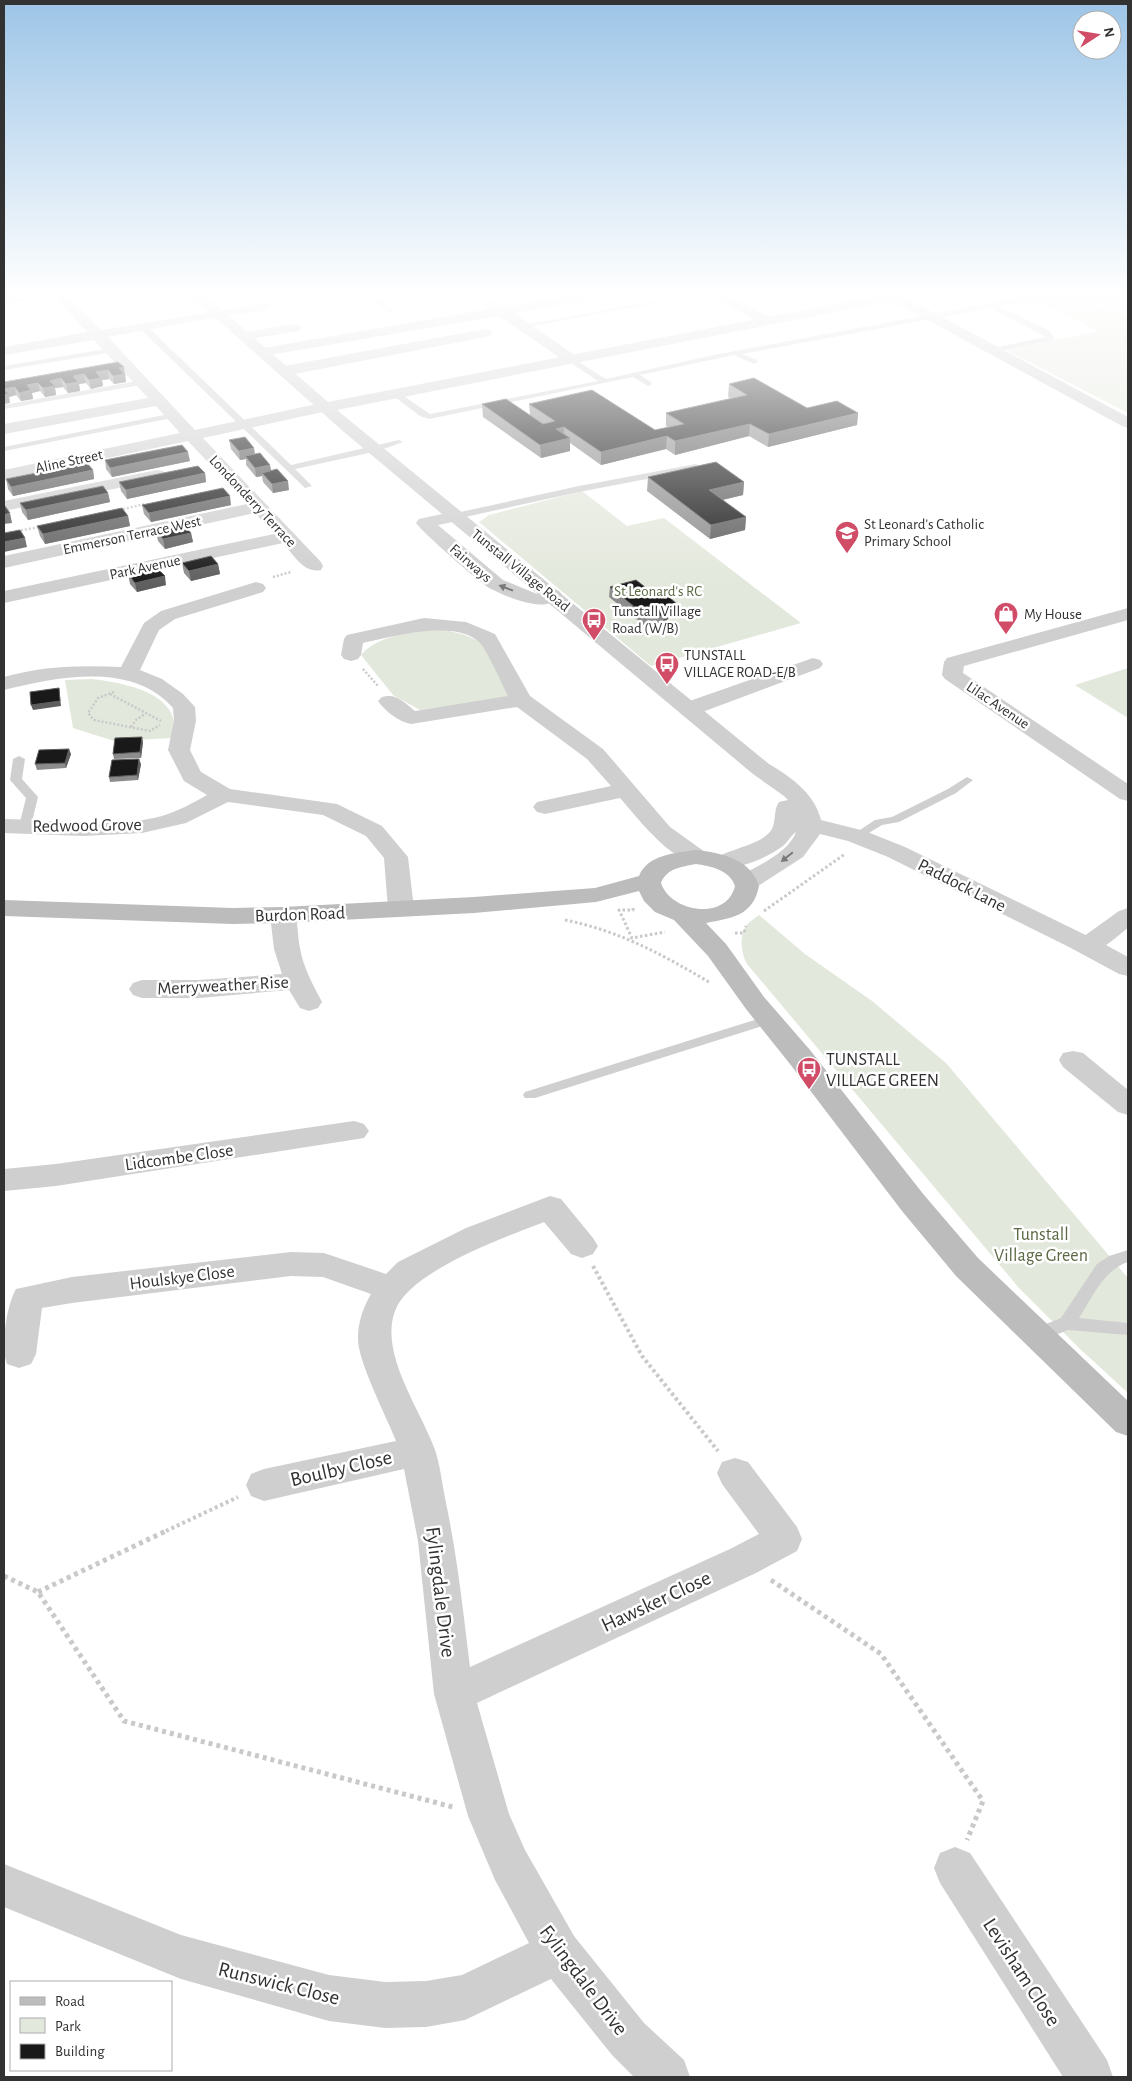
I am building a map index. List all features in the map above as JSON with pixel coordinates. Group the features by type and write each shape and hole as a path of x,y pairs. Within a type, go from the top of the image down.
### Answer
{"main road":[{"path":"696,857 724,862 742,875 746,883 746,892 743,900 727,912 713,916 683,915 660,905 652,898 648,889 648,881 654,870 668,862 696,857"},
{"name":"Burdon Road","path":"4,908 233,916 284,915 401,909 596,894 648,881"},
{"name":"Burdon Road","path":"596,894 660,905"},
{"path":"717,950 727,912"},
{"path":"683,915 717,950 746,992 770,1018 913,1203 967,1267 1128,1422"}],"street":[{"name":"Londonderry Terrace","path":"153,393 314,566"},
{"name":"Tunstall Village Road","path":"310,393 374,449 761,769 783,784 804,804 810,815 798,825"},
{"name":"Aline Street","path":"4,475 399,393"},
{"path":"1074,393 1128,423"},
{"path":"4,429 160,400"},
{"path":"198,467 218,463"},
{"path":"4,506 169,472"},
{"name":"Emmerson Terrace West","path":"4,562 259,507"},
{"name":"Fairways","path":"456,516 425,523 496,584 536,600 552,595"},
{"name":"Park Avenue","path":"4,597 286,537"},
{"path":"130,674 151,626 168,615 256,588"},
{"name":"Lilac Avenue","path":"1128,614 954,662 952,675 1128,794"},
{"path":"351,655 354,639 424,624 466,628 488,638 521,700 595,754 662,832 696,857"},
{"path":"689,709 813,664"},
{"path":"4,684 24,678 54,673 94,671 130,674 156,683 176,698 184,708 185,721 179,750 192,776 224,796 329,809 374,831 396,857 401,909"},
{"path":"389,701 411,718 521,700"},
{"path":"545,807 625,790"},
{"name":"Redwood Grove","path":"14,826 118,828 162,823 194,812 224,796"},
{"path":"724,862 752,853 777,840 784,833 798,825 801,845 781,862 746,883"},
{"name":"Paddock Lane","path":"798,825 835,830 857,836 901,854 990,900 1089,945 1128,968"},
{"path":"662,832 668,862"},
{"name":"Merryweather Rise","path":"142,989 303,992 287,949 284,915"},
{"path":"1089,945 1128,916"},
{"path":"1073,1060 1128,1105"},
{"name":"Lidcombe Close","path":"4,1180 56,1175 354,1131"},
{"name":"Fylingdale Drive","path":"582,1246 550,1207 477,1236 409,1272 390,1288 378,1311 374,1340 382,1368 418,1450 436,1541 454,1694 490,1816 510,1865 558,1952 628,2040 667,2077"},
{"name":"Houlskye Close","path":"19,1354 27,1298 72,1290 291,1264 324,1265 390,1288"},
{"name":"Boulby Close","path":"264,1485 418,1450"},
{"name":"Hawsker Close","path":"454,1694 743,1561 784,1539 735,1473"},
{"name":"Levisham Close","path":"955,1868 1090,2077"},
{"name":"Runswick Close","path":"4,1886 181,1957 329,1998 384,2005 426,2004 465,1997 558,1952"}],"lane":[{"path":"4,407 81,393"},
{"path":"213,393 308,486"},
{"path":"395,394 423,414 429,416 547,393"},
{"path":"4,449 174,415"},
{"path":"289,468 399,442"},
{"path":"456,516 579,489 709,465"},
{"path":"14,826 32,797 16,780 19,759"},
{"path":"857,836 879,822 895,820 967,780"},
{"path":"530,1095 770,1018"},
{"path":"1067,1323 1103,1268 1115,1260 1128,1256"},
{"path":"1037,1336 1067,1323 1128,1329"}],"path":[{"path":"111,512 150,503"},
{"path":"14,532 43,526"},
{"path":"256,588 266,579 314,566"},
{"path":"351,655 389,701"},
{"path":"110,694 117,700 134,705 145,714 164,722 150,731 94,720 88,713 98,698 110,694 130,674"},
{"path":"131,727 136,720 145,714"},
{"path":"562,919 605,928 632,938 714,985"},
{"path":"582,1246 642,1356 735,1473"},
{"path":"38,1592 264,1485"},
{"path":"743,1561 881,1654 983,1801 955,1868"},
{"path":"4,1576 38,1592 124,1721 490,1816"}],"green space":[{"path":"1089,393 1128,393 1128,413"},
{"name":"St Leonard's RC","path":"582,491 627,526 664,518 801,623 651,666 479,522 489,515"},
{"path":"442,629 465,635 483,643 514,695 506,698 420,710 393,695 361,655 377,642 387,638"},
{"path":"1128,668 1128,718 1075,685"},
{"path":"92,679 135,688 149,693 161,701 169,710 174,723 173,738 114,741 73,728 65,680"},
{"name":"Tunstall Village Green","path":"759,915 805,954 872,1001 946,1063 1128,1278 1128,1393 1079,1348 1019,1288 747,964 742,950 742,935 746,926"}],"building":[{"path":"578,393 597,393 655,430 684,424 666,413 747,395 744,393 781,393 807,408 837,401 858,413 769,434 750,424 675,441 667,436 601,452 564,427 556,429 570,438 540,445 482,404 506,399 543,424 555,421 529,404"},
{"path":"245,437 254,448 239,451 229,440"},
{"path":"182,445 188,452 110,468 105,460"},
{"path":"260,453 270,465 255,468 245,456"},
{"path":"716,462 744,482 709,490 746,517 711,525 648,477"},
{"path":"87,463 93,470 11,487 6,479"},
{"path":"198,466 205,473 126,490 119,482"},
{"path":"277,469 288,481 272,484 262,473"},
{"path":"103,486 108,493 26,510 20,503"},
{"path":"223,488 230,496 149,513 142,505"},
{"path":"5,506 10,513 4,515"},
{"path":"122,508 128,516 43,534 37,526"},
{"path":"184,525 191,533 163,539 156,532"},
{"path":"20,530 25,538 4,542 4,533"},
{"path":"211,556 218,564 189,571 182,563"},
{"path":"157,568 165,576 135,583 128,574"},
{"path":"636,580 659,598 668,596 678,605 670,607 664,616 646,616 610,587"},
{"path":"59,688 60,701 31,705 30,692"},
{"path":"142,737 140,752 113,754 115,738"},
{"path":"69,749 65,763 35,764 39,750"},
{"path":"139,759 137,775 109,777 112,760"}],"place":[{"name":"St Leonard's Catholic Primary School","path":"847,554"},
{"name":"My House","path":"1006,635"},
{"name":"Tunstall Village Road (W/B)","path":"594,641"},
{"name":"TUNSTALL VILLAGE ROAD-E/B","path":"667,685"},
{"name":"TUNSTALL VILLAGE GREEN","path":"809,1090"}]}
